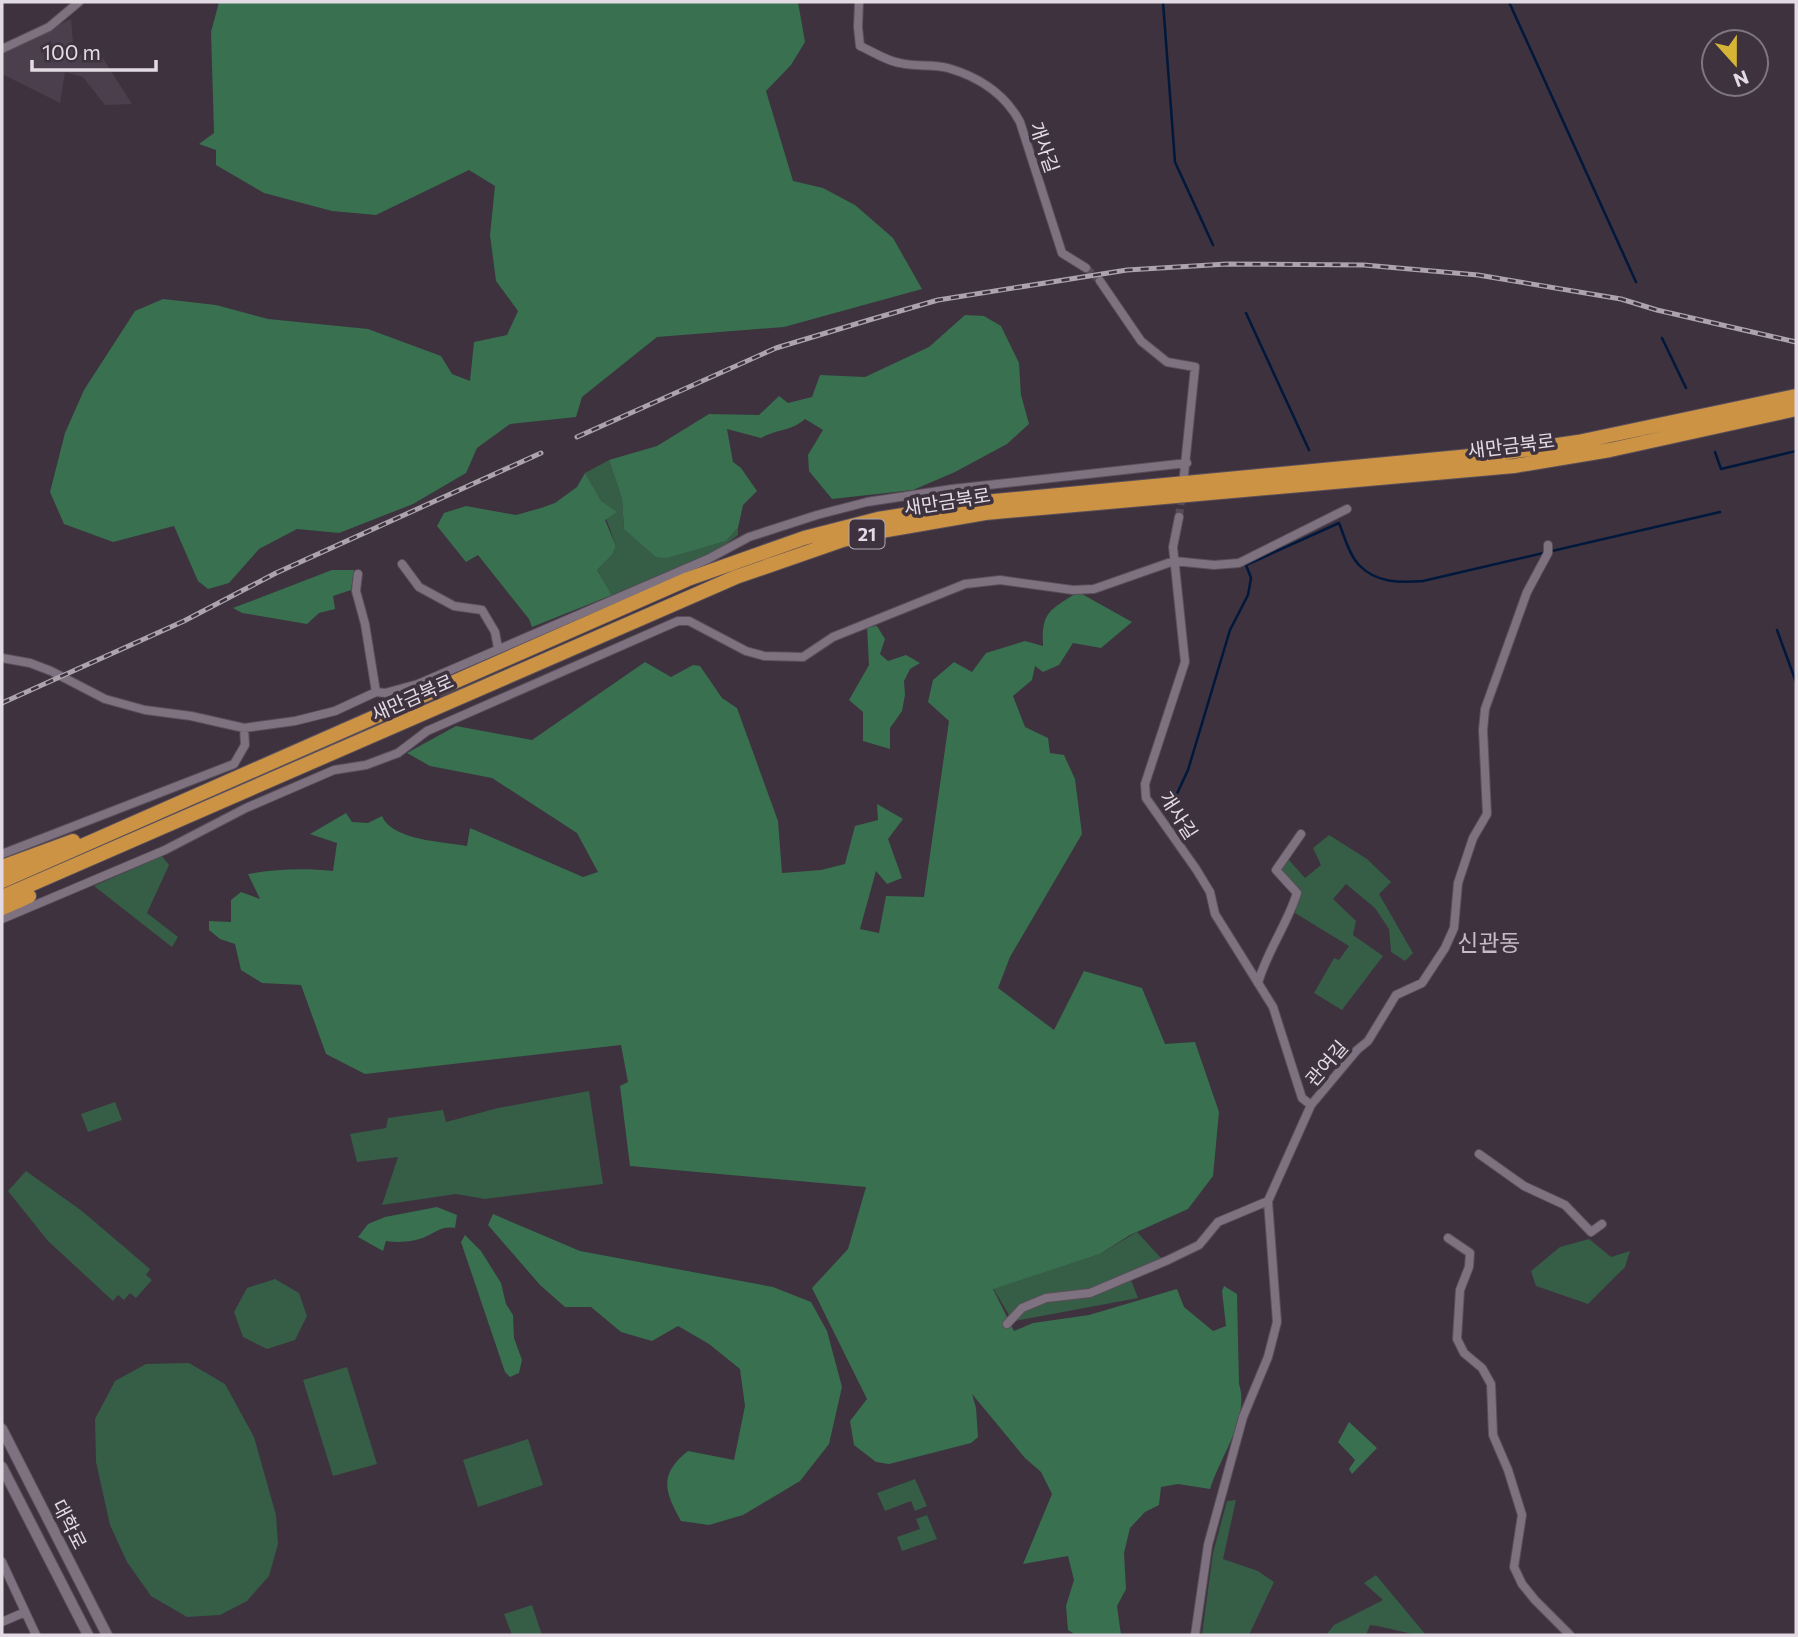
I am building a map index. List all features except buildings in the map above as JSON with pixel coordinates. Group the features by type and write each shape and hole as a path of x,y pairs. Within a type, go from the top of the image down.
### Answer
{"highway":[{"name":"새만금북로","path":"2,881 688,579 804,538 878,519 984,502 1515,451 1578,442 1796,396"},
{"name":"새만금북로","path":"2,897 736,576 843,540 985,513 1514,466 1610,450 1796,409"},
{"path":"2,867 100,831 138,822"},
{"path":"2,908 55,884 107,851"}],"street":[{"path":"2,49 49,27 79,2"},
{"name":"개사길","path":"859,2 860,46 897,63 947,68 997,91 1014,110 1062,253 1086,268"},
{"path":"1100,281 1141,341 1167,362 1195,367 1184,475"},
{"path":"2,658 41,667 104,699 145,710 191,716 244,728 296,721 334,711 376,692 385,693 418,684 709,559 749,537 817,515 867,502 952,489 1187,463"},
{"path":"2,919 165,850 246,808 334,771 366,765 398,753 427,732 678,621 689,621 746,651 764,656 803,657 833,637 965,584 1000,580 1073,590 1094,589 1174,561 1214,565 1240,563 1347,509"},
{"name":"개사길","path":"1179,517 1172,547 1185,662 1145,784 1146,798 1201,877 1210,892 1215,914 1273,1007 1302,1098 1311,1105"},
{"name":"관여길","path":"1195,1635 1208,1545 1243,1417 1268,1357 1277,1322 1268,1201 1311,1105 1357,1050 1368,1041 1396,995 1422,983 1446,948 1454,928 1458,883 1473,838 1487,814 1483,730 1485,709 1527,592 1548,549"},
{"path":"402,565 419,587 454,606 482,610 495,632 498,649"},
{"path":"358,574 356,591 365,624 376,692"},
{"path":"2,855 234,764 245,745 244,728"},
{"path":"1258,983 1262,967 1285,924 1297,893 1276,870 1301,834"},
{"path":"1479,1154 1524,1186 1564,1205 1591,1232 1602,1224"},
{"path":"1007,1324 1022,1308 1046,1298 1090,1293 1168,1260 1199,1245 1218,1222 1268,1201"},
{"path":"1448,1238 1470,1253 1469,1267 1460,1290 1457,1339 1464,1353 1482,1368 1491,1384 1493,1435 1508,1470 1522,1516 1514,1567 1522,1584 1535,1600 1570,1635"},
{"name":"대학로","path":"2,1429 107,1635"},
{"name":"대학로","path":"2,1467 88,1635"},
{"path":"2,1562 36,1635"},
{"path":"2,1622 24,1612"}],"shaded area":[{"path":"71,19 74,55 100,54 132,104 105,105 83,77 65,72 60,103 2,74 2,53"}],"green space":[{"path":"219,2 798,2 805,42 791,65 766,91 793,181 823,188 855,205 893,238 922,289 784,327 657,337 582,397 576,417 510,424 477,448 466,473 413,504 339,533 297,529 259,549 229,583 208,589 198,581 174,526 113,542 64,524 50,492 65,433 84,390 135,311 163,299 216,305 268,319 368,329 441,356 452,374 470,381 474,342 507,335 518,311 496,281 490,235 495,186 469,170 376,215 332,211 264,193 216,165 216,150 199,144 214,133 211,32"},
{"path":"965,315 984,316 1001,326 1019,363 1021,395 1029,424 1007,444 955,472 913,490 832,499 809,471 808,455 823,430 805,419 761,438 727,429 733,462 741,468 757,491 743,505 738,528 726,541 667,558 656,557 624,529 622,499 609,460 657,446 709,414 759,415 779,396 788,403 812,397 820,375 865,377 929,347"},
{"path":"609,460 622,499 624,529 705,547 726,541 738,528 738,535 718,550 612,595 597,570 612,555 616,546 585,473"},
{"path":"585,473 601,501 617,512 605,520 616,546 612,555 597,570 612,595 532,627 529,619 478,555 466,562 437,526 444,513 466,506 516,515 555,503 577,487"},
{"path":"332,570 354,570 351,590 333,596 335,609 319,613 307,624 242,613 233,608"},
{"path":"1075,594 1082,594 1132,622 1101,648 1073,643 1059,665 1043,672 1035,666 1032,680 1013,696 1025,727 1048,738 1050,753 1064,755 1075,779 1082,834 1010,957 998,988 1054,1030 1084,971 1142,988 1165,1044 1195,1042 1219,1112 1213,1176 1188,1209 1130,1235 1100,1254 993,1289 1014,1331 1033,1323 1089,1315 1177,1289 1184,1307 1213,1331 1226,1326 1222,1291 1224,1286 1237,1294 1241,1410 1237,1423 1210,1489 1178,1484 1161,1487 1159,1505 1145,1512 1130,1528 1124,1553 1126,1589 1117,1606 1121,1635 1076,1635 1068,1630 1066,1606 1074,1580 1068,1556 1023,1564 1052,1494 1041,1472 1025,1458 972,1394 978,1437 971,1443 889,1464 876,1462 854,1445 850,1421 867,1399 812,1288 848,1249 866,1187 630,1166 620,1086 628,1082 621,1045 365,1074 326,1054 301,985 262,983 241,970 235,944 220,939 209,930 209,921 231,922 231,900 241,892 260,899 248,874 290,870 333,871 337,843 310,834 346,813 352,822 368,823 382,816 387,824 407,835 467,846 470,828 583,877 598,872 577,833 492,778 430,766 407,753 456,726 532,740 645,662 671,677 693,665 700,666 722,698 737,708 778,821 782,873 821,870 845,864 855,826 878,820 877,804 903,819 888,839 902,878 887,884 876,871 860,929 879,933 886,896 924,897 949,721 928,702 933,680 954,662 972,672 986,653 1025,641 1043,646 1045,620 1053,609"},
{"path":"877,626 885,639 880,654 888,661 906,655 920,663 910,669 904,681 902,711 890,728 890,749 863,741 863,712 849,700 869,665 867,627"},
{"path":"1329,835 1367,859 1391,882 1379,894 1413,953 1405,961 1391,952 1389,929 1375,908 1346,884 1333,899 1356,921 1353,935 1383,956 1342,1010 1314,993 1334,958 1339,960 1349,946 1295,913 1301,890 1280,870 1288,859 1305,878 1321,865 1313,848"},
{"path":"162,856 169,865 147,913 178,937 172,947 94,886"},
{"path":"589,1091 603,1184 485,1199 456,1194 382,1205 398,1157 357,1162 350,1134 386,1128 388,1118 443,1110 446,1122 498,1108"},
{"path":"115,1102 122,1120 88,1132 81,1114"},
{"path":"26,1171 82,1211 150,1269 146,1275 152,1280 136,1298 130,1293 124,1300 118,1295 113,1301 48,1241 8,1191"},
{"path":"437,1207 457,1215 455,1228 443,1228 412,1241 386,1241 383,1251 358,1237 368,1224 385,1217"},
{"path":"493,1214 580,1251 773,1287 811,1302 827,1331 842,1387 829,1444 800,1481 743,1515 709,1525 681,1521 668,1492 667,1483 672,1467 688,1451 734,1460 745,1406 740,1369 709,1344 678,1326 652,1341 621,1332 591,1307 565,1307 540,1285 488,1225"},
{"path":"1137,1232 1161,1258 1105,1285 1037,1299 1009,1315 993,1288 1100,1254"},
{"path":"465,1235 481,1251 501,1283 506,1304 513,1315 514,1338 522,1360 519,1373 510,1377 505,1372 461,1242"},
{"path":"1589,1239 1611,1257 1630,1251 1625,1267 1588,1304 1536,1286 1531,1271 1560,1247"},
{"path":"275,1279 299,1293 307,1316 295,1340 267,1349 243,1337 234,1312 247,1288"},
{"path":"1131,1280 1138,1298 1014,1321 1027,1309 1043,1303 1086,1296"},
{"path":"189,1363 225,1384 254,1437 276,1515 278,1544 269,1576 247,1601 220,1615 187,1617 151,1596 127,1562 110,1525 96,1462 95,1419 115,1381 146,1364"},
{"path":"347,1367 377,1464 333,1476 303,1380"},
{"path":"1349,1422 1377,1448 1352,1474 1349,1469 1355,1460 1338,1442"},
{"path":"528,1439 543,1485 478,1507 463,1460"},
{"path":"915,1479 927,1506 915,1511 911,1501 885,1511 877,1493"},
{"path":"1236,1500 1223,1559 1258,1571 1274,1582 1249,1635 1202,1635 1213,1553 1227,1501"},
{"path":"927,1515 937,1539 902,1551 897,1537 920,1529 916,1519"},
{"path":"1376,1575 1426,1635 1370,1625 1366,1635 1326,1635 1334,1625 1383,1600 1364,1583"},
{"path":"532,1605 542,1635 512,1635 504,1614"}],"waterway":[{"path":"1163,2 1175,162 1213,245"},
{"path":"1509,2 1636,282"},
{"path":"1246,313 1309,450"},
{"path":"1662,338 1686,388"},
{"path":"1715,452 1721,469 1796,451"},
{"path":"1168,813 1188,770 1230,630 1248,595 1251,578 1246,565 1339,523 1352,556 1366,571 1389,581 1423,581 1720,512"},
{"path":"1777,630 1796,682"}],"tunnel":[{"path":"1086,268 1100,281"},
{"path":"1179,517 1182,492"}],"railway":[{"path":"577,437 776,348 938,300 1127,270 1227,264 1364,265 1478,275 1621,299 1796,342"},
{"path":"2,703 184,621 276,573 541,453"}],"district":[{"name":"신관동","path":"1489,942"}]}
